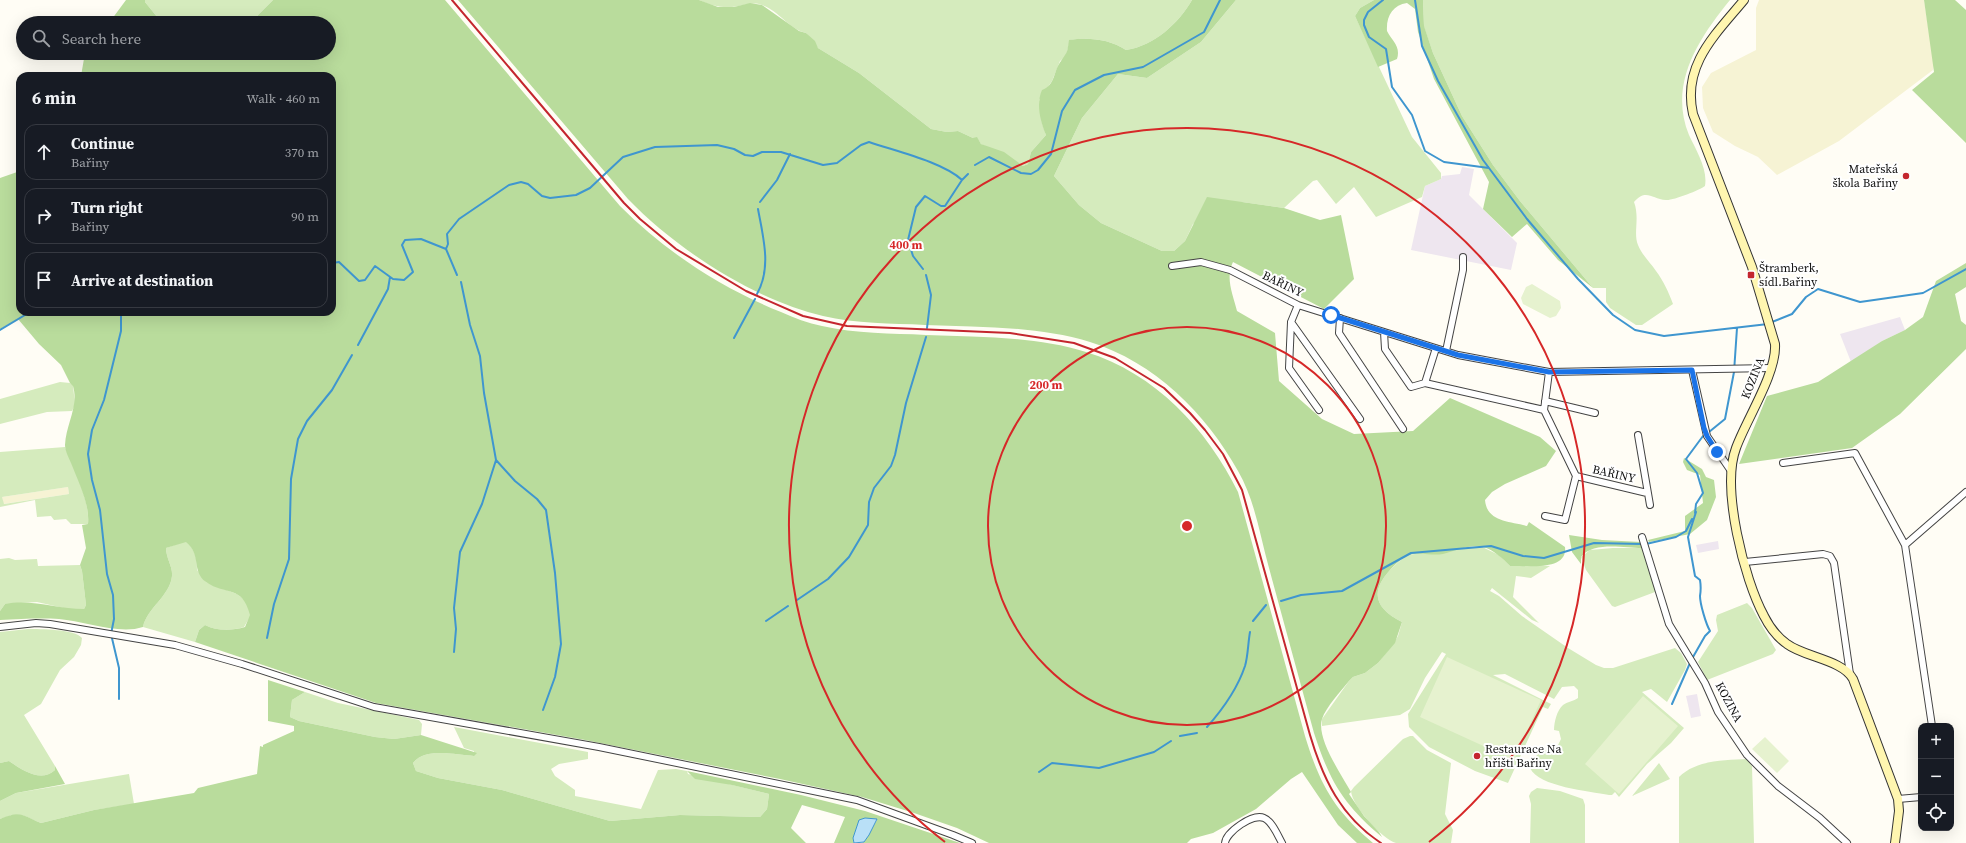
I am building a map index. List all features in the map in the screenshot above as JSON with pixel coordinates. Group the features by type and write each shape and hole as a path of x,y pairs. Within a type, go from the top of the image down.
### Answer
{"main road":[{"name":"KOZINA","path":"1744,0 1710,41 1698,62 1691,79 1690,100 1693,114 1752,267 1771,328 1775,350 1771,368 1735,449 1731,471 1731,503 1745,562 1760,608 1769,624 1779,636 1795,649 1840,667 1850,674"},
{"path":"1850,674 1898,799 1898,819 1895,843"}],"street":[{"path":"1446,351 1462,270 1463,257"},
{"name":"BAŘINY","path":"1172,266 1201,262 1230,270 1298,305 1446,351 1482,360 1549,372 1692,370 1740,367 1771,368"},
{"path":"1298,305 1291,322 1289,368 1319,410"},
{"path":"1340,318 1339,333 1402,429"},
{"path":"1291,322 1360,419"},
{"path":"1384,332 1385,349 1411,387 1425,383 1544,410 1549,372"},
{"path":"1425,383 1436,348"},
{"path":"1692,370 1707,436 1731,471"},
{"path":"1545,401 1594,414"},
{"name":"BAŘINY","path":"1544,410 1576,476 1565,520 1545,516"},
{"name":"BAŘINY","path":"1638,434 1650,505"},
{"path":"1783,463 1855,453 1906,544 1932,723"},
{"name":"BAŘINY","path":"1576,476 1647,493"},
{"path":"1906,544 1966,492"},
{"name":"KOZINA","path":"1642,537 1669,624 1705,683 1718,712 1747,755 1778,786 1820,818 1847,843"},
{"path":"1745,562 1823,554 1830,556 1834,563 1850,674"},
{"path":"0,627 36,623 50,624 162,642 242,664 374,707 599,747 857,800 953,834 972,843"},
{"path":"1898,799 1918,797"},
{"path":"1225,843 1226,837 1231,831 1257,817 1263,817 1269,822 1282,843"}],"shaded area":[{"path":"1759,0 1924,0 1934,65 1933,70 1839,141 1777,175 1758,157 1735,146 1713,132 1703,108 1702,87 1711,73 1756,50 1756,8"},
{"path":"1462,167 1474,169 1469,195 1517,243 1511,270 1411,250 1425,186 1441,179 1442,176 1460,174"},
{"path":"1900,317 1905,330 1882,341 1851,362 1840,334"},
{"path":"68,487 69,494 3,504 2,497"},
{"path":"1718,541 1719,549 1698,553 1696,545"},
{"path":"1697,694 1701,716 1691,718 1686,696"}],"green space":[{"path":"126,0 145,0 156,16 114,16"},
{"path":"145,0 273,0 258,16 156,16"},
{"path":"273,0 445,0 620,206 656,239 675,253 695,267 737,292 806,322 835,329 874,333 1007,338 1067,347 1111,361 1156,389 1176,406 1211,446 1238,492 1305,736 1316,769 1338,808 1359,831 1373,843 1357,843 1338,825 1302,772 1291,779 1256,809 1213,833 1191,839 1187,843 989,843 957,828 862,797 585,740 376,703 195,642 199,630 205,625 229,630 245,627 250,615 247,605 238,595 213,586 201,578 197,568 194,552 186,542 166,548 172,573 170,583 163,596 145,620 143,627 134,629 112,629 59,619 0,620 0,611 5,604 35,603 74,609 84,609 86,605 80,565 86,548 82,525 88,524 88,516 83,493 65,447 74,401 73,386 61,365 39,344 18,319 0,329 0,178 16,172 16,316 336,316 336,72 82,72 84,60 336,60 336,16 258,15"},
{"path":"458,0 699,0 718,7 734,7 750,3 762,5 799,31 806,33 815,41 818,48 859,73 931,129 947,132 958,131 973,138 977,137 981,144 1004,152 1023,166 1028,164 1031,152 1046,135 1042,124 1039,106 1040,95 1042,90 1050,85 1058,65 1067,52 1069,40 1091,39 1113,43 1126,50 1136,48 1146,44 1165,32 1187,9 1192,0 1236,0 1201,42 1147,78 1118,74 1082,118 1054,176 1079,205 1101,223 1162,251 1174,251 1185,241 1207,197 1284,208 1320,220 1341,215 1354,279 1324,309 1233,262 1230,274 1230,286 1237,311 1275,333 1279,381 1322,419 1354,434 1413,431 1450,398 1540,437 1556,451 1546,466 1505,484 1492,492 1485,500 1490,513 1494,517 1527,526 1529,522 1565,547 1564,555 1560,560 1553,564 1544,566 1510,566 1494,552 1487,548 1478,546 1435,555 1414,554 1404,557 1396,564 1383,578 1379,586 1378,600 1381,606 1386,612 1402,622 1395,643 1378,663 1365,673 1353,677 1349,681 1327,709 1322,719 1321,727 1330,756 1351,792 1349,794 1364,816 1382,837 1357,814 1339,791 1332,779 1320,750 1314,733 1253,506 1244,482 1225,450 1210,429 1176,392 1157,376 1136,362 1090,342 1070,337 1008,328 874,323 835,319 797,308 770,298 744,285 693,254 647,218 628,199"},
{"path":"699,0 1192,0 1187,9 1165,32 1146,44 1136,48 1126,50 1113,43 1092,39 1070,40 1066,56 1060,61 1052,81 1039,100 1042,123 1046,135 1031,152 1028,164 1023,166 981,144 977,138 973,138 958,131 947,132 931,129 859,73 818,48 806,33 794,28 774,11 755,3 732,7 719,7"},
{"path":"1236,0 1374,0 1360,8 1355,16 1412,137 1441,173 1441,179 1425,186 1422,197 1376,217 1354,187 1336,204 1317,180 1313,181 1284,208 1242,202 1193,224 1185,241 1174,251 1162,251 1101,223 1079,205 1054,176 1082,118 1118,74 1147,78 1201,42"},
{"path":"1374,0 1423,0 1424,26 1433,53 1462,116 1493,165 1520,201 1593,288 1558,260 1527,224 1512,237 1483,209 1489,182 1434,79 1418,32 1415,9 1407,3 1398,6 1391,12 1387,31 1397,47 1397,59 1378,67 1355,16 1360,8"},
{"path":"1423,0 1730,0 1718,15 1698,46 1690,63 1682,98 1683,116 1689,135 1703,166 1705,173 1705,186 1674,199 1666,200 1646,195 1638,198 1634,202 1636,208 1636,235 1638,245 1661,278 1673,304 1642,325 1636,325 1610,308 1606,302 1606,288 1593,288 1520,201 1493,165 1462,116 1433,53 1424,27"},
{"path":"1924,0 1955,0 1966,10 1966,143 1912,90 1934,72"},
{"path":"1966,263 1966,287 1955,294 1961,321 1966,325 1966,349 1900,414 1852,448 1739,464 1767,396 1818,382 1882,341 1905,330 1923,317 1936,281"},
{"path":"1532,284 1560,301 1561,308 1556,316 1550,318 1523,304 1521,298 1526,287"},
{"path":"60,382 70,383 73,385 75,405 72,411 47,412 0,424 0,399"},
{"path":"65,447 77,475 87,505 88,524 71,524 66,519 54,520 51,516 37,517 35,500 0,507 0,452","holes":["68,487 69,494 4,504 2,497"]},
{"path":"1684,458 1702,469 1706,477 1714,480 1716,497 1707,520 1690,534 1649,542 1648,540 1685,531 1685,516 1703,503 1700,475 1687,470 1683,462"},
{"path":"1569,535 1602,540 1641,542 1642,548 1609,546 1593,549 1586,552 1581,557 1581,564 1572,552"},
{"path":"186,541 192,547 195,554 197,570 206,582 237,594 247,602 251,615 244,627 224,630 205,625 199,630 195,642 143,627 145,620 163,596 170,583 172,573 166,548"},
{"path":"1480,546 1499,555 1510,566 1550,566 1531,578 1516,576 1513,597 1539,623 1532,620 1492,588 1490,591 1499,596 1522,616 1568,648 1596,665 1604,668 1613,668 1675,648 1681,653 1687,664 1667,702 1651,689 1642,692 1684,728 1671,743 1647,764 1619,797 1615,792 1612,795 1609,795 1554,784 1543,780 1530,768 1532,762 1541,752 1558,745 1561,739 1559,731 1554,730 1555,720 1563,705 1578,698 1578,690 1574,686 1562,687 1554,699 1505,674 1493,675 1551,704 1548,709 1543,707 1508,783 1475,771 1429,747 1409,727 1408,714 1446,654 1442,652 1425,678 1410,709 1400,715 1322,726 1322,719 1349,681 1353,677 1365,673 1378,663 1398,636 1402,622 1386,612 1378,600 1379,586 1383,578 1390,570 1402,559 1410,555"},
{"path":"1642,548 1656,589 1655,592 1615,607 1612,606 1586,570 1581,557 1590,550"},
{"path":"9,558 15,560 37,559 38,566 80,565 86,605 84,609 68,609 37,602 5,604 0,611 0,559"},
{"path":"1747,603 1752,608 1776,650 1773,654 1707,680 1698,662 1718,631 1716,620 1717,615"},
{"path":"28,629 65,631 78,635 82,638 81,645 74,657 60,670 41,704 24,715 55,766 55,770 50,774 44,775 32,774 9,761 0,763 0,632"},
{"path":"1447,657 1541,700 1514,760 1420,717"},
{"path":"268,680 305,692 292,700 290,717 299,721 375,737 394,739 421,735 477,753 474,756 441,753 425,755 413,763 416,771 438,778 502,790 610,821 680,815 760,817 767,809 769,794 732,785 695,779 687,771 801,795 865,811 960,843 861,843 864,842 877,820 865,818 853,838 854,843 834,843 845,817 802,805 791,828 806,843 0,843 0,819 7,816 17,814 41,823 94,810 194,793 198,788 257,774 260,746 263,747 263,745 294,731 294,726 268,721"},
{"path":"305,692 338,703 419,720 422,724 421,735 394,739 375,737 299,721 290,717 292,700"},
{"path":"1643,696 1678,726 1619,794 1585,764"},
{"path":"454,727 588,752 588,759 559,764 551,769 555,776 575,790 575,796 641,809 658,770 676,769 687,771 688,774 769,794 767,809 760,817 680,815 610,821 502,790 438,778 416,771 413,763 425,755 441,753 474,756 474,751 464,748"},
{"path":"1413,736 1427,750 1451,763 1445,814 1453,830 1451,843 1396,843 1376,829 1356,805 1351,791 1354,787 1403,739"},
{"path":"1765,737 1789,761 1777,773 1752,749"},
{"path":"1747,759 1752,766 1754,843 1679,843 1679,777 1686,771 1702,764"},
{"path":"9,761 32,774 38,775 50,774 55,770 55,766 65,784 16,793 0,801 0,763"},
{"path":"1659,763 1670,779 1632,796"},
{"path":"129,774 134,804 94,810 41,823 21,815 13,815 0,819 0,801 16,793"},
{"path":"1537,788 1560,791 1583,799 1585,805 1585,843 1530,843 1531,804 1529,796 1531,792"}],"water":[{"path":"865,818 877,819 864,842 854,843 853,838 859,820"}],"waterway":[{"path":"975,165 989,157 1021,173 1031,174 1038,170 1051,154 1062,111 1075,90 1104,75 1143,67 1204,32 1220,0"},
{"path":"1383,0 1368,12 1364,20 1364,25 1369,37 1386,49 1392,87 1412,115 1425,151 1444,162 1489,168"},
{"path":"1415,0 1422,46 1438,81 1483,160 1527,219 1578,279 1613,315 1635,330 1664,336 1768,324"},
{"path":"336,262 339,262 359,281 365,280 375,266 393,279 404,280 413,272 402,245 405,240 421,239 446,249 448,244 447,234 459,219 509,185 521,182 528,184 542,196 550,198 576,195 590,188 623,157 655,147 717,145 734,149 745,155 753,156 762,152 781,152 823,165 837,163 861,145 869,142 931,162 962,180 968,174"},
{"path":"760,202 777,180 790,154"},
{"path":"923,269 913,256 908,240 916,207 925,196 941,206 945,206 962,180"},
{"path":"757,294 762,284 765,263 764,241 758,209"},
{"path":"446,249 457,275"},
{"path":"1772,322 1792,314 1806,297 1818,289 1860,302 1923,293 1966,269"},
{"path":"926,275 931,295 927,328"},
{"path":"358,345 388,289 390,277"},
{"path":"461,282 470,325 480,356 484,393 496,460 515,481 537,499 546,510 555,573 561,644 555,677 543,710"},
{"path":"734,338 755,299"},
{"path":"0,330 23,316"},
{"path":"119,699 119,668 111,634 114,619 113,595 107,574 100,510 92,480 88,454 92,430 104,400 121,331 121,316"},
{"path":"1709,432 1725,419 1734,372 1737,328"},
{"path":"797,600 828,579 849,557 868,525 869,502 874,488 891,466 895,455 906,403 926,337"},
{"path":"267,638 274,604 289,559 291,479 298,439 307,421 332,390 352,355"},
{"path":"1695,513 1696,504 1703,493 1697,473 1686,459 1703,436"},
{"path":"454,652 456,629 454,608 460,552 482,504 496,460"},
{"path":"1693,657 1705,636 1710,631 1702,609 1700,600 1700,580 1695,576 1688,537 1696,512"},
{"path":"1646,544 1676,537 1686,531 1692,519"},
{"path":"1281,601 1301,595 1342,591 1411,553 1491,546 1523,556 1544,558 1594,543 1642,544"},
{"path":"1253,621 1266,605"},
{"path":"766,621 788,606"},
{"path":"1207,727 1229,699 1242,675 1246,662 1250,632"},
{"path":"1672,704 1690,663"},
{"path":"1180,736 1197,733"},
{"path":"1039,772 1052,763 1099,768 1154,752 1171,741"}],"railway":[{"path":"452,0 624,203 640,219 676,249 746,291 803,316 847,326 1010,333 1074,343 1115,358 1164,388 1205,430 1223,454 1242,490 1310,735 1321,767 1335,796 1344,809 1367,833 1381,843"}],"place":[{"name":"Mateřská škola Bařiny","path":"1906,176"},
{"name":"Štramberk, sídl.Bařiny","path":"1751,275"},
{"name":"Restaurace Na hřišti Bařiny","path":"1477,756"}],"route":[{"path":"1331,315 1458,355 1549,372 1692,370 1704,428 1717,452"}]}
